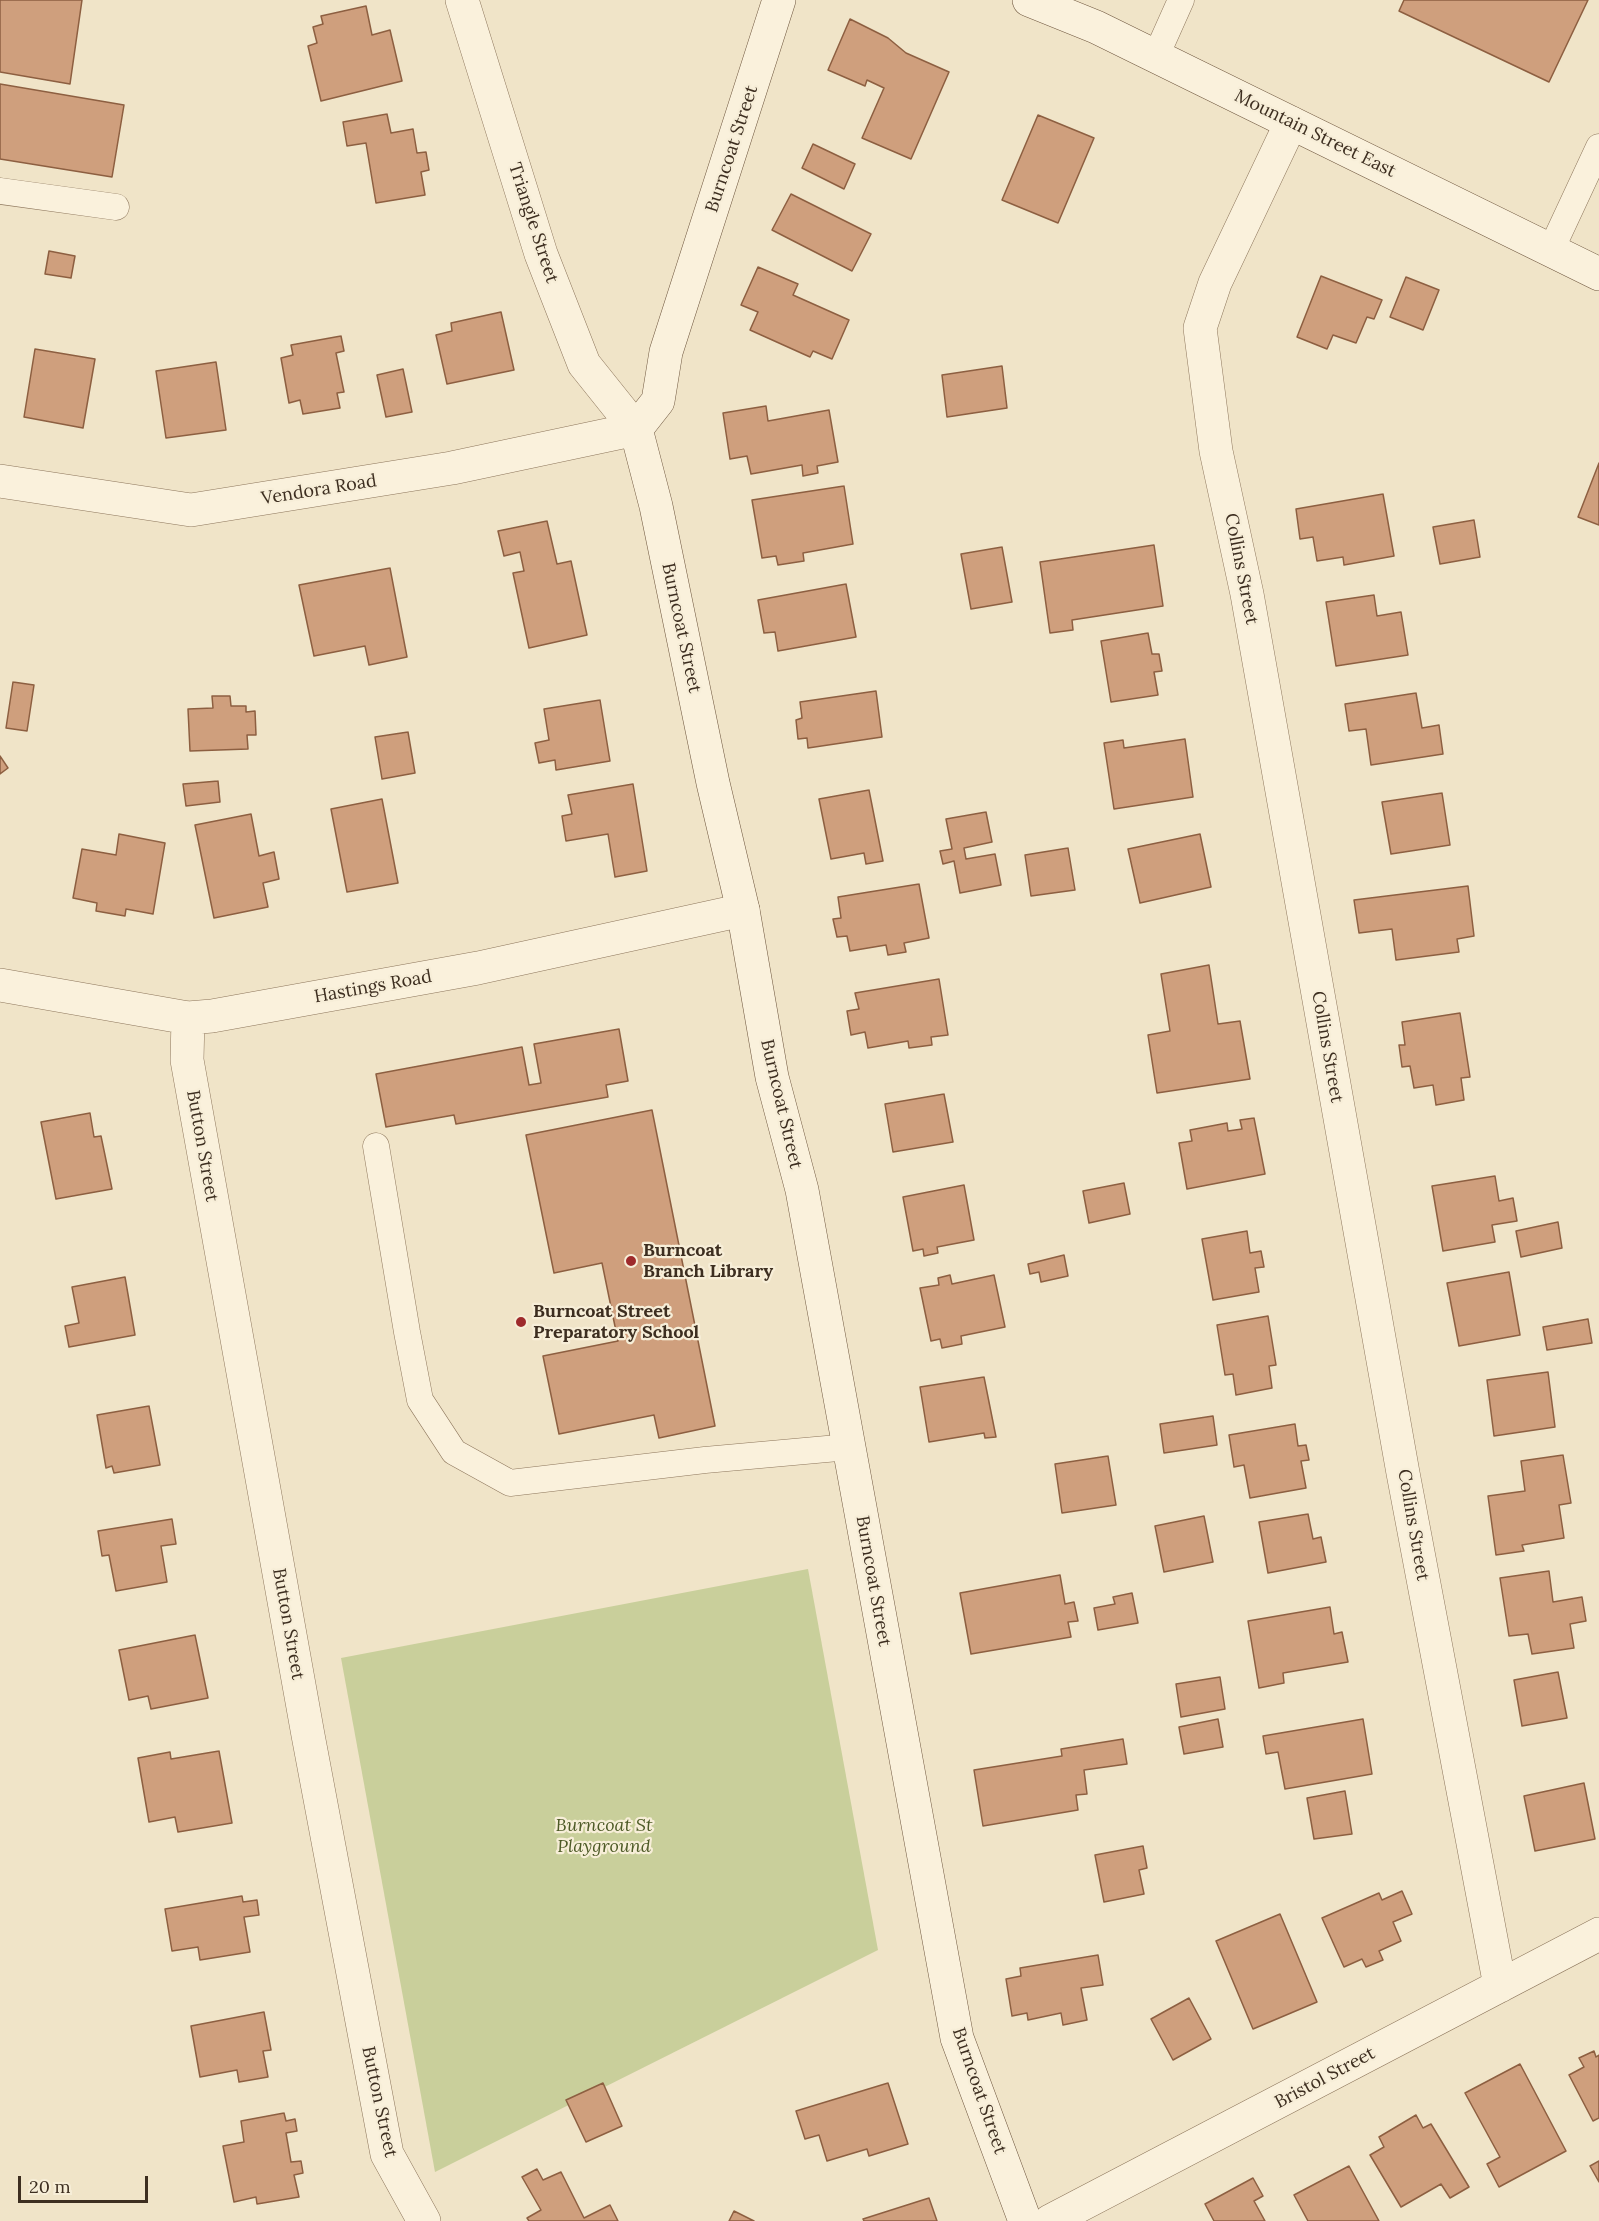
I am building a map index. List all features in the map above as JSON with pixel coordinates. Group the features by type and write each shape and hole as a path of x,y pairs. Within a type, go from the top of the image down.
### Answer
{"street":[{"name":"Triangle Street","path":"462,0 541,254 584,364 636,429"},
{"name":"Burncoat Street","path":"779,0 666,352 658,401 636,429 656,506 713,783 743,910 772,1077 802,1190 957,2038 1025,2221"},
{"name":"Mountain Street East","path":"1029,0 1096,27 1599,274"},
{"name":"Collins Street","path":"1291,123 1215,283 1200,328 1216,451 1247,594 1399,1451 1500,1986"},
{"name":"Vendora Road","path":"0,481 191,510 452,468 636,429"},
{"name":"Hastings Road","path":"0,985 188,1018 212,1017 478,968 743,910"},
{"name":"Button Street","path":"188,1018 187,1060 310,1746 387,2154 424,2221"},
{"name":"Bristol Street","path":"1050,2221 1599,1934"}],"lane":[{"path":"1156,56 1181,0"},
{"path":"1551,250 1599,147"},
{"path":"0,191 116,207"},
{"path":"376,1146 420,1400 454,1452 510,1483 705,1460 849,1447"}],"green space":[{"name":"Burncoat St Playground","path":"808,1569 878,1950 435,2172 341,1658"}],"building":[{"path":"0,0 82,0 70,84 0,72"},
{"path":"1404,0 1588,0 1549,82 1399,11"},
{"path":"366,6 372,35 390,30 402,81 321,101 308,46 317,43 313,27 323,24 321,16"},
{"path":"850,19 888,38 906,53 949,72 911,159 862,138 884,88 867,80 865,86 828,70"},
{"path":"0,84 124,105 112,177 0,159"},
{"path":"387,114 391,133 413,129 417,153 426,152 429,170 421,172 425,195 376,203 366,143 347,146 343,122"},
{"path":"1038,115 1094,138 1058,223 1002,200"},
{"path":"813,144 855,164 844,189 802,168"},
{"path":"791,194 871,234 852,271 772,230"},
{"path":"49,251 75,256 71,278 45,274"},
{"path":"758,267 798,284 793,295 849,320 832,359 813,351 810,357 750,330 758,312 741,305"},
{"path":"1321,276 1382,300 1374,319 1367,317 1356,343 1333,335 1327,349 1297,337"},
{"path":"1406,277 1439,290 1423,330 1390,317"},
{"path":"501,312 514,370 447,384 436,335 452,331 451,323"},
{"path":"341,336 344,351 336,353 344,392 337,393 340,408 303,414 300,400 289,403 281,358 293,355 291,345"},
{"path":"35,349 95,359 83,428 24,417"},
{"path":"216,362 226,430 166,438 156,371"},
{"path":"1002,366 1007,408 947,417 942,375"},
{"path":"403,369 412,412 386,417 377,375"},
{"path":"766,406 768,421 829,410 838,462 817,466 818,473 803,476 802,465 751,474 747,456 730,459 723,413"},
{"path":"1599,463 1599,525 1578,517"},
{"path":"844,486 853,544 803,553 804,561 778,565 776,556 762,558 752,500"},
{"path":"1383,494 1394,556 1344,565 1343,557 1317,561 1313,537 1300,539 1296,509"},
{"path":"1474,520 1480,557 1440,564 1433,527"},
{"path":"547,521 557,564 571,561 587,635 529,648 513,573 524,571 520,552 504,556 498,531"},
{"path":"1154,545 1163,606 1072,620 1073,630 1050,633 1040,562"},
{"path":"1002,547 1012,602 971,609 961,554"},
{"path":"390,568 407,657 369,665 365,646 314,656 299,585"},
{"path":"846,584 856,637 778,651 775,632 764,633 758,600"},
{"path":"1374,595 1377,616 1401,612 1408,655 1336,666 1326,602"},
{"path":"1148,633 1152,654 1159,654 1162,671 1154,672 1158,695 1111,702 1101,641"},
{"path":"13,682 34,685 27,731 6,728"},
{"path":"876,691 882,737 808,748 807,738 798,739 796,720 802,718 800,702"},
{"path":"1416,693 1422,728 1439,725 1443,754 1371,765 1366,729 1349,731 1345,704"},
{"path":"212,696 230,696 231,706 246,706 246,712 255,711 256,735 247,735 248,749 190,751 188,709 213,708"},
{"path":"600,700 610,761 556,770 555,760 539,763 535,743 549,740 544,709"},
{"path":"408,732 415,773 382,779 375,737"},
{"path":"1185,739 1193,797 1114,809 1104,743 1123,740 1124,748"},
{"path":"0,756 8,768 0,774"},
{"path":"218,781 220,802 186,806 183,784"},
{"path":"633,784 647,871 615,877 608,834 566,841 562,816 572,814 568,795"},
{"path":"869,790 883,861 866,864 864,853 831,859 819,799"},
{"path":"1442,793 1450,845 1391,854 1382,802"},
{"path":"382,799 398,883 347,892 331,809"},
{"path":"986,812 992,842 964,848 966,859 995,854 1001,885 960,893 954,861 943,864 940,851 952,849 946,819"},
{"path":"251,814 259,856 274,852 279,879 263,883 268,907 214,918 195,825"},
{"path":"119,834 165,843 153,914 126,909 125,916 96,911 97,903 73,898 82,849 116,855"},
{"path":"1200,834 1211,887 1140,903 1128,849"},
{"path":"1068,848 1075,890 1031,896 1025,855"},
{"path":"919,884 929,938 904,943 906,952 888,955 886,945 850,951 847,936 837,937 833,919 841,918 838,897"},
{"path":"1468,886 1474,936 1457,939 1459,952 1396,960 1392,929 1359,933 1354,900"},
{"path":"1209,965 1218,1024 1240,1021 1250,1079 1157,1093 1148,1035 1170,1031 1161,974"},
{"path":"939,979 948,1035 931,1037 932,1045 909,1048 908,1041 868,1048 865,1032 851,1035 847,1011 859,1009 855,993"},
{"path":"1460,1013 1470,1077 1461,1078 1464,1100 1436,1105 1433,1085 1414,1088 1410,1066 1402,1067 1399,1045 1405,1045 1402,1022"},
{"path":"619,1029 628,1081 606,1085 608,1097 456,1124 454,1115 386,1127 376,1074 522,1047 529,1085 541,1083 534,1044"},
{"path":"944,1094 953,1142 893,1152 885,1104"},
{"path":"652,1110 715,1426 659,1438 654,1415 559,1434 543,1356 618,1341 602,1263 554,1273 526,1135"},
{"path":"90,1113 94,1137 101,1136 112,1189 56,1199 41,1122"},
{"path":"1254,1118 1265,1174 1187,1189 1179,1143 1192,1141 1190,1130 1227,1123 1228,1131 1242,1129 1240,1120"},
{"path":"1495,1176 1499,1201 1513,1198 1517,1221 1492,1225 1495,1242 1443,1251 1432,1186"},
{"path":"1124,1183 1130,1214 1089,1223 1083,1191"},
{"path":"964,1185 974,1240 937,1247 938,1253 924,1256 923,1249 913,1251 903,1197"},
{"path":"1558,1222 1562,1248 1521,1257 1516,1231"},
{"path":"1247,1231 1250,1253 1261,1251 1264,1267 1255,1268 1259,1292 1213,1300 1202,1239"},
{"path":"1064,1255 1068,1276 1041,1282 1039,1272 1030,1274 1028,1264"},
{"path":"1509,1272 1520,1335 1459,1346 1447,1283"},
{"path":"950,1275 952,1284 994,1275 1005,1327 961,1336 962,1344 942,1348 940,1339 931,1341 920,1288 939,1285 938,1278"},
{"path":"125,1277 135,1335 69,1347 65,1326 79,1323 72,1287"},
{"path":"1268,1316 1276,1365 1269,1366 1272,1388 1236,1395 1233,1374 1225,1375 1217,1325"},
{"path":"1588,1319 1592,1343 1547,1350 1543,1327"},
{"path":"1548,1372 1555,1427 1494,1436 1487,1380"},
{"path":"984,1377 996,1437 985,1438 984,1433 929,1442 920,1387"},
{"path":"149,1406 160,1465 114,1473 112,1466 106,1468 97,1415"},
{"path":"1213,1416 1217,1445 1164,1453 1160,1424"},
{"path":"1295,1424 1298,1446 1306,1445 1309,1460 1301,1461 1306,1488 1250,1498 1244,1465 1234,1467 1229,1435"},
{"path":"1563,1455 1571,1503 1559,1505 1564,1538 1522,1545 1524,1551 1496,1555 1488,1496 1525,1491 1521,1461"},
{"path":"1108,1456 1116,1505 1062,1513 1055,1464"},
{"path":"1308,1514 1313,1539 1321,1537 1326,1562 1268,1573 1259,1522"},
{"path":"1204,1516 1213,1562 1164,1572 1155,1526"},
{"path":"172,1519 176,1544 161,1546 167,1582 116,1591 109,1555 102,1556 98,1531"},
{"path":"1549,1571 1553,1602 1582,1597 1586,1621 1570,1624 1574,1648 1532,1654 1528,1634 1509,1636 1500,1578"},
{"path":"1060,1575 1065,1604 1074,1602 1078,1621 1068,1622 1071,1637 971,1654 960,1593"},
{"path":"1132,1593 1138,1623 1098,1630 1094,1608 1115,1604 1113,1597"},
{"path":"1330,1607 1334,1634 1342,1632 1348,1662 1283,1673 1284,1683 1259,1688 1248,1621"},
{"path":"195,1635 208,1698 151,1709 148,1696 129,1700 119,1650"},
{"path":"1558,1672 1567,1718 1522,1726 1514,1680"},
{"path":"1220,1677 1225,1709 1181,1717 1176,1684"},
{"path":"1218,1719 1223,1747 1184,1754 1179,1727"},
{"path":"1363,1719 1372,1774 1285,1789 1278,1752 1266,1754 1263,1736"},
{"path":"1123,1739 1127,1764 1084,1770 1087,1794 1076,1795 1078,1810 983,1826 974,1770 1062,1756 1061,1749"},
{"path":"219,1751 232,1823 178,1832 175,1817 149,1822 138,1758 170,1752 171,1759"},
{"path":"1584,1783 1595,1839 1535,1851 1524,1796"},
{"path":"1345,1791 1352,1834 1314,1839 1307,1798"},
{"path":"1143,1846 1147,1868 1139,1870 1144,1894 1104,1902 1095,1855"},
{"path":"1402,1891 1412,1914 1393,1922 1401,1941 1379,1951 1383,1960 1366,1967 1362,1959 1344,1967 1322,1918 1379,1893 1382,1900"},
{"path":"242,1896 243,1902 257,1900 259,1915 244,1917 250,1952 200,1960 198,1947 172,1951 165,1909"},
{"path":"1280,1914 1317,2002 1253,2029 1216,1941"},
{"path":"1098,1955 1103,1985 1081,1988 1087,2020 1063,2025 1061,2013 1028,2020 1027,2013 1012,2016 1006,1979 1021,1976 1020,1968"},
{"path":"1189,1998 1211,2039 1173,2060 1151,2019"},
{"path":"264,2012 271,2050 263,2051 268,2077 239,2082 237,2070 200,2077 191,2026"},
{"path":"1594,2051 1596,2057 1599,2055 1599,2118 1593,2121 1569,2075 1584,2067 1579,2058"},
{"path":"1520,2064 1566,2151 1499,2187 1487,2164 1500,2157 1465,2093"},
{"path":"603,2083 622,2126 586,2142 566,2100"},
{"path":"888,2083 908,2144 869,2156 867,2149 827,2161 819,2135 805,2139 796,2111"},
{"path":"284,2113 286,2121 295,2119 297,2131 286,2133 291,2162 301,2161 303,2173 294,2175 299,2197 257,2204 256,2197 234,2202 223,2146 244,2142 241,2121"},
{"path":"1416,2115 1423,2128 1431,2124 1469,2187 1450,2198 1441,2184 1401,2207 1370,2155 1384,2147 1379,2137"},
{"path":"1599,2161 1599,2182 1590,2166"},
{"path":"1349,2166 1379,2221 1308,2221 1294,2195"},
{"path":"537,2169 543,2180 561,2172 584,2218 610,2205 618,2221 529,2221 527,2218 541,2210 522,2177"},
{"path":"1253,2178 1263,2196 1254,2201 1265,2221 1214,2221 1205,2204"},
{"path":"929,2198 937,2221 864,2221 863,2219"},
{"path":"734,2211 754,2221 729,2221"}],"place":[{"name":"Burncoat Branch Library","path":"631,1261"},
{"name":"Burncoat Street Preparatory School","path":"521,1322"}]}
